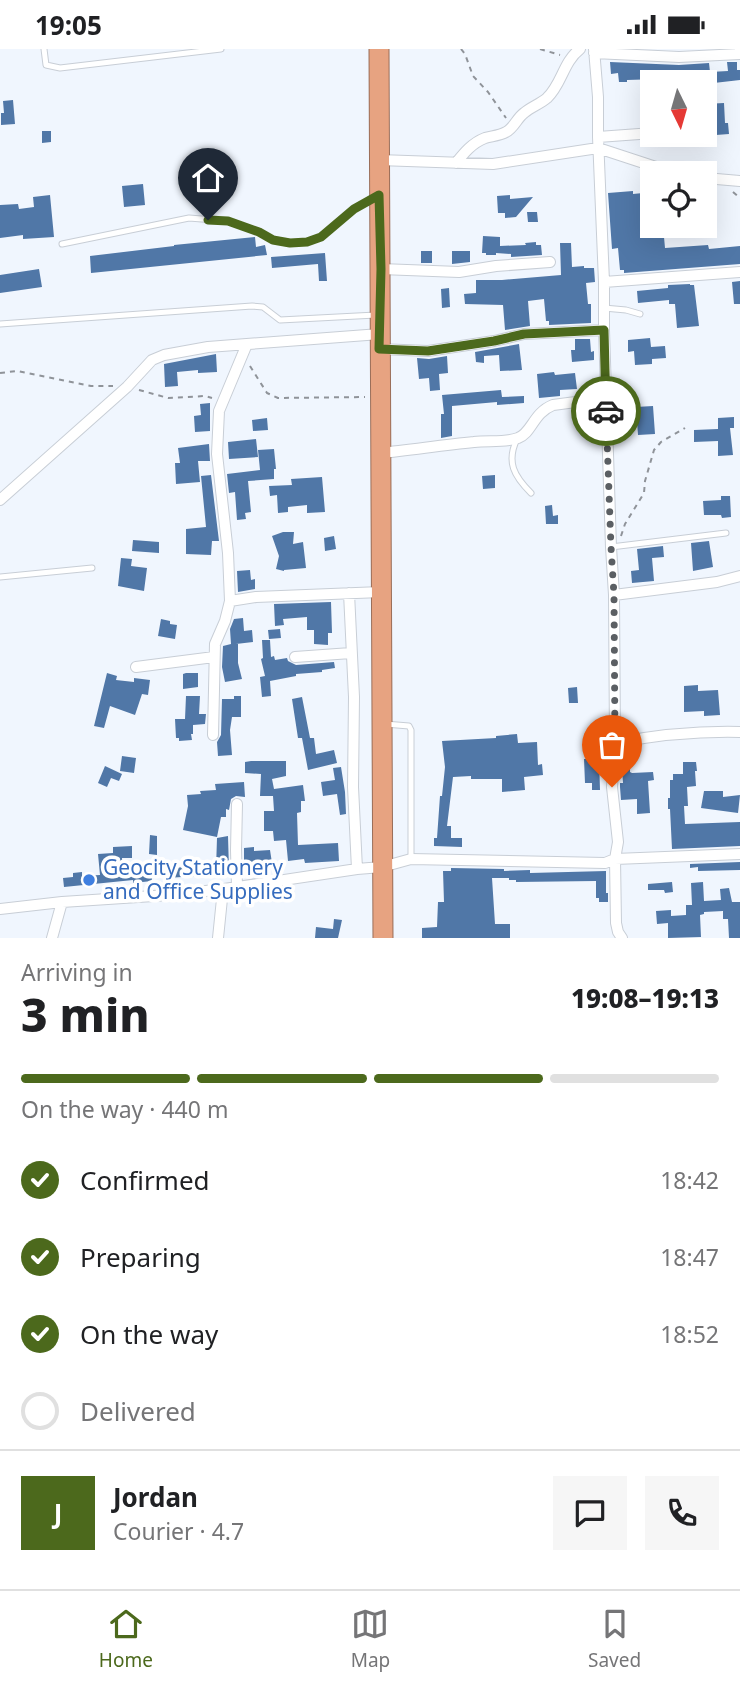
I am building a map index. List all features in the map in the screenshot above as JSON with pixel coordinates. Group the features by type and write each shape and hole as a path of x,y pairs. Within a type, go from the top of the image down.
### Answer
{"highway":[{"path":"379,49 383,938"}],"street":[{"path":"622,938 616,923 615,859 618,842 612,787 615,743 615,546 606,398 598,97 594,51 679,57 740,54 740,49"},
{"path":"456,163 465,151 476,143 504,133 525,112 535,107 555,89 562,71 575,53"},
{"path":"379,160 493,164 537,159 640,135"},
{"path":"598,143 640,161"},
{"path":"717,179 740,181"},
{"path":"381,269 459,272 550,262"},
{"path":"604,282 740,272"},
{"path":"0,500 127,387 152,360 164,355 208,347 245,348 380,333 428,351 524,334 604,330"},
{"path":"213,735 215,644 230,601 228,553 217,454 219,411 245,348"},
{"path":"380,453 517,439 526,433 539,413 546,408 606,398"},
{"path":"614,595 717,582 740,576"},
{"path":"230,601 256,597 381,592"},
{"path":"349,593 357,869"},
{"path":"296,657 351,653"},
{"path":"136,667 215,657"},
{"path":"615,743 712,731 740,732"},
{"path":"237,804 237,887"},
{"path":"0,909 223,889 382,867 411,859 605,863 615,859 740,854"},
{"path":"219,938 223,889"},
{"path":"52,938 62,902"}],"lane":[{"path":"44,49 46,65 60,68 221,49"},
{"path":"62,244 188,218 228,221 273,240 307,242 321,237 354,209 379,195"},
{"path":"0,324 253,306 263,307 280,320 380,333"},
{"path":"604,308 640,314"},
{"path":"517,439 511,460 514,471 531,493"},
{"path":"615,546 726,533"},
{"path":"0,577 92,568"},
{"path":"382,724 408,726 411,730 411,859"}],"path":[{"path":"461,49 477,82 488,92 512,127"},
{"path":"540,49 552,54 575,53"},
{"path":"245,348 267,393 278,398 380,397"},
{"path":"0,373 18,371 91,386 127,387 168,398 205,396 223,403"},
{"path":"615,546 644,493 653,450 685,428"}],"building":[{"path":"610,62 679,65 709,63 710,70 640,70 640,80 627,82 619,82 618,73 611,74"},
{"path":"727,62 737,62 740,80 718,83 718,72 728,71"},
{"path":"13,100 15,124 1,125 3,101"},
{"path":"718,103 724,103 725,123 728,123 729,134 718,135"},
{"path":"42,131 51,131 51,142 42,143"},
{"path":"143,184 145,205 124,207 122,186"},
{"path":"633,191 633,194 640,193 640,238 664,238 665,248 708,245 709,249 740,246 740,264 624,273 624,270 620,270 618,248 612,249 608,193"},
{"path":"50,195 54,237 23,239 23,235 0,238 0,205 18,204 19,209 34,207 33,197"},
{"path":"510,195 510,199 533,197 516,217 505,218 505,213 498,213 497,196"},
{"path":"527,212 537,212 538,222 528,222"},
{"path":"483,236 500,237 500,246 536,242 536,245 541,245 542,255 486,255 482,253"},
{"path":"255,237 256,247 265,245 267,255 91,273 90,256"},
{"path":"560,243 571,243 572,267 594,268 595,282 586,283 588,304 591,304 591,323 549,325 549,321 546,321 544,299 528,301 530,326 505,330 503,305 465,304 464,294 476,293 476,280 561,275"},
{"path":"421,251 432,251 432,263 421,263"},
{"path":"452,251 470,251 470,262 452,264"},
{"path":"325,253 327,281 319,281 318,264 272,268 271,257"},
{"path":"39,269 42,287 0,293 0,275"},
{"path":"740,281 740,304 734,304 732,282"},
{"path":"694,285 699,326 677,328 675,304 669,304 669,300 638,303 637,291"},
{"path":"449,288 450,307 442,308 441,289"},
{"path":"650,338 651,347 665,346 666,358 652,359 652,364 635,365 634,351 628,352 628,340"},
{"path":"575,339 590,339 594,360 572,362 571,350 575,350"},
{"path":"519,344 522,370 500,371 499,355 484,356 484,363 476,362 475,352"},
{"path":"216,354 217,372 177,372 178,386 165,387 164,364"},
{"path":"447,356 448,373 439,374 440,390 430,391 429,378 419,379 417,358"},
{"path":"554,372 555,375 575,373 577,389 560,390 560,396 539,398 537,374"},
{"path":"501,390 502,397 524,396 524,403 497,405 497,402 452,406 452,436 441,438 441,414 444,414 442,395"},
{"path":"210,403 210,431 195,432 194,416 201,415 200,404"},
{"path":"653,406 655,434 638,435 636,407"},
{"path":"734,417 734,428 730,428 733,455 718,456 718,441 694,442 694,430 718,429 718,418"},
{"path":"267,418 268,430 253,431 252,420"},
{"path":"256,439 258,457 229,459 228,442"},
{"path":"209,444 210,461 198,461 200,482 176,484 175,463 180,463 178,448"},
{"path":"274,449 274,479 248,481 251,512 245,513 246,519 237,520 235,492 229,493 227,474 260,470 258,450"},
{"path":"211,475 219,541 212,541 211,555 186,554 186,529 206,527 201,476"},
{"path":"495,475 495,488 483,489 482,476"},
{"path":"322,477 325,512 307,513 307,505 288,507 288,512 278,513 277,495 270,496 269,486 292,485 291,479"},
{"path":"721,496 730,496 731,517 704,515 703,501 721,500"},
{"path":"552,505 553,516 558,515 558,524 546,524 545,506"},
{"path":"294,532 293,544 303,542 306,568 284,571 276,569 279,556 272,536"},
{"path":"334,536 336,549 325,551 324,538"},
{"path":"133,540 159,542 159,553 132,551"},
{"path":"709,541 713,567 693,571 691,543"},
{"path":"663,546 664,557 652,558 654,581 632,583 631,571 639,570 637,549"},
{"path":"121,558 132,559 131,566 147,568 144,591 118,586"},
{"path":"250,570 251,580 255,579 255,589 238,592 237,571"},
{"path":"331,602 332,633 328,633 328,645 314,644 314,630 307,630 307,617 283,619 284,625 275,626 274,604"},
{"path":"243,618 244,631 252,630 253,642 236,644 242,679 225,682 222,667 223,646 231,644 230,629 234,619"},
{"path":"161,619 177,625 175,639 158,636"},
{"path":"280,629 281,638 269,639 268,630"},
{"path":"262,640 270,640 271,657 274,656 275,660 287,658 296,665 334,662 335,668 270,681 271,696 262,697 260,677 265,676 261,659"},
{"path":"107,673 117,676 116,680 150,680 148,695 142,694 135,715 110,706 104,728 94,726"},
{"path":"198,673 198,687 183,689 183,674"},
{"path":"698,685 698,691 718,690 720,715 704,716 704,711 684,712 684,686"},
{"path":"577,687 578,703 569,703 568,688"},
{"path":"186,696 200,696 199,714 206,714 205,724 193,725 192,740 179,741 179,738 176,738 175,719 185,719"},
{"path":"234,696 241,696 241,717 232,717 232,755 218,756 222,699 234,699"},
{"path":"302,697 316,754 334,750 337,763 308,770 302,738 298,738 292,699"},
{"path":"517,734 518,743 537,742 538,765 542,764 543,775 524,777 525,790 502,792 502,779 453,777 447,826 451,826 451,838 462,838 462,847 434,846 445,767 442,741"},
{"path":"122,756 136,758 134,773 120,771"},
{"path":"599,758 600,790 592,790 592,783 585,783 584,759"},
{"path":"286,761 286,776 272,779 274,789 303,785 305,801 301,801 301,812 297,813 298,845 338,843 339,861 288,861 286,840 274,841 273,831 264,831 264,811 274,811 273,796 260,796 261,774 245,773 245,762"},
{"path":"683,762 696,762 697,771 696,786 687,787 685,824 740,822 740,846 672,849 668,809 670,780 673,780 673,774 683,774"},
{"path":"105,766 122,774 119,781 111,778 107,787 98,783"},
{"path":"341,767 346,814 340,815 337,794 323,796 321,782 335,780 333,768"},
{"path":"622,769 630,769 632,773 653,772 654,780 648,781 650,813 637,814 637,799 621,800"},
{"path":"244,782 245,797 236,796 231,799 229,810 226,809 226,817 221,817 217,837 183,830 188,806 187,795 216,790 215,784"},
{"path":"704,791 723,791 723,797 740,795 738,813 701,808"},
{"path":"150,835 157,836 157,855 149,854"},
{"path":"228,836 229,870 216,869 217,838"},
{"path":"132,846 132,858 122,858 123,874 151,872 152,881 133,883 133,880 64,887 63,878 73,877 73,873 82,872 82,876 100,875 98,854 113,853 113,847"},
{"path":"254,847 254,851 270,850 272,863 244,870 244,848"},
{"path":"740,862 740,870 698,871 698,867 690,868 690,864"},
{"path":"211,864 212,875 167,878 166,869"},
{"path":"451,868 530,870 530,873 606,871 608,902 599,902 599,898 596,898 596,881 516,882 509,878 492,878 495,924 510,924 510,938 422,938 422,928 437,927 438,902 444,902 443,871 451,871"},
{"path":"672,882 673,892 648,890 648,884"},
{"path":"703,882 704,901 721,900 720,889 729,888 732,902 740,902 740,938 729,938 728,919 723,919 723,911 704,912 700,915 701,937 668,938 668,923 657,924 656,911 671,910 671,916 686,915 686,905 692,905 691,883"},
{"path":"334,919 342,920 338,938 315,938 316,927 333,929"}],"way so far":[{"path":"606,411 614,595 615,743 612,787"}],"place":[{"name":"Geocity Stationery and Office Supplies","path":"89,880"}],"route":[{"path":"208,220 228,221 273,240 307,242 321,237 354,209 379,195 379,349 428,351 524,334 604,330 606,411"}]}
